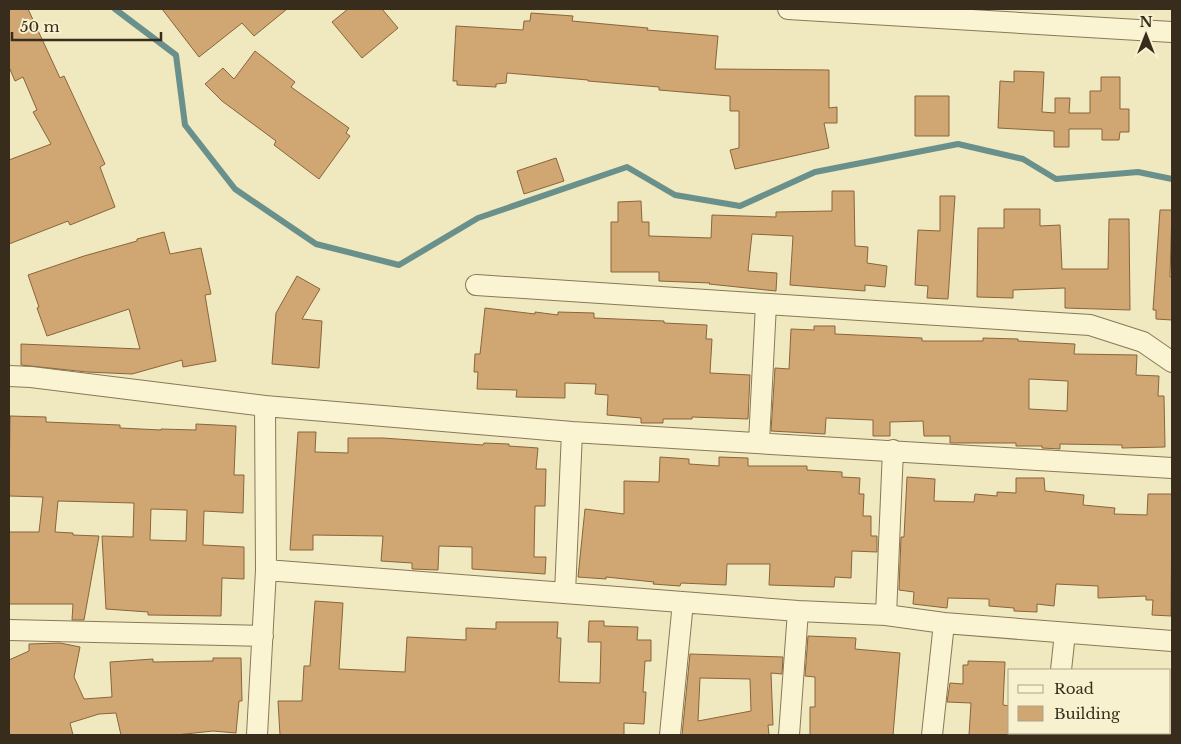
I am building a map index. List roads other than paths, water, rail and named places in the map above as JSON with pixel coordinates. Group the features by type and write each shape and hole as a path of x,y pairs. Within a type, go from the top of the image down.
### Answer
{"street":[{"path":"788,9 1172,32"},
{"path":"476,285 1090,325 1143,342 1172,362"},
{"path":"759,442 766,304"},
{"path":"9,376 41,378 265,406 572,432 1172,468"},
{"path":"258,735 266,570 265,406"},
{"path":"565,593 572,432"},
{"path":"886,615 893,450"},
{"path":"266,570 798,612 886,615 944,623 1172,641"},
{"path":"670,735 683,602"},
{"path":"789,735 798,612"},
{"path":"932,735 944,623"},
{"path":"9,630 263,636"},
{"path":"1061,669 1065,633"}],"waterway":[{"path":"115,9 176,55 185,125 235,189 316,244 399,265 478,218 627,167 675,195 740,206 815,172 958,144 1023,159 1056,179 1138,172 1172,179"}]}
